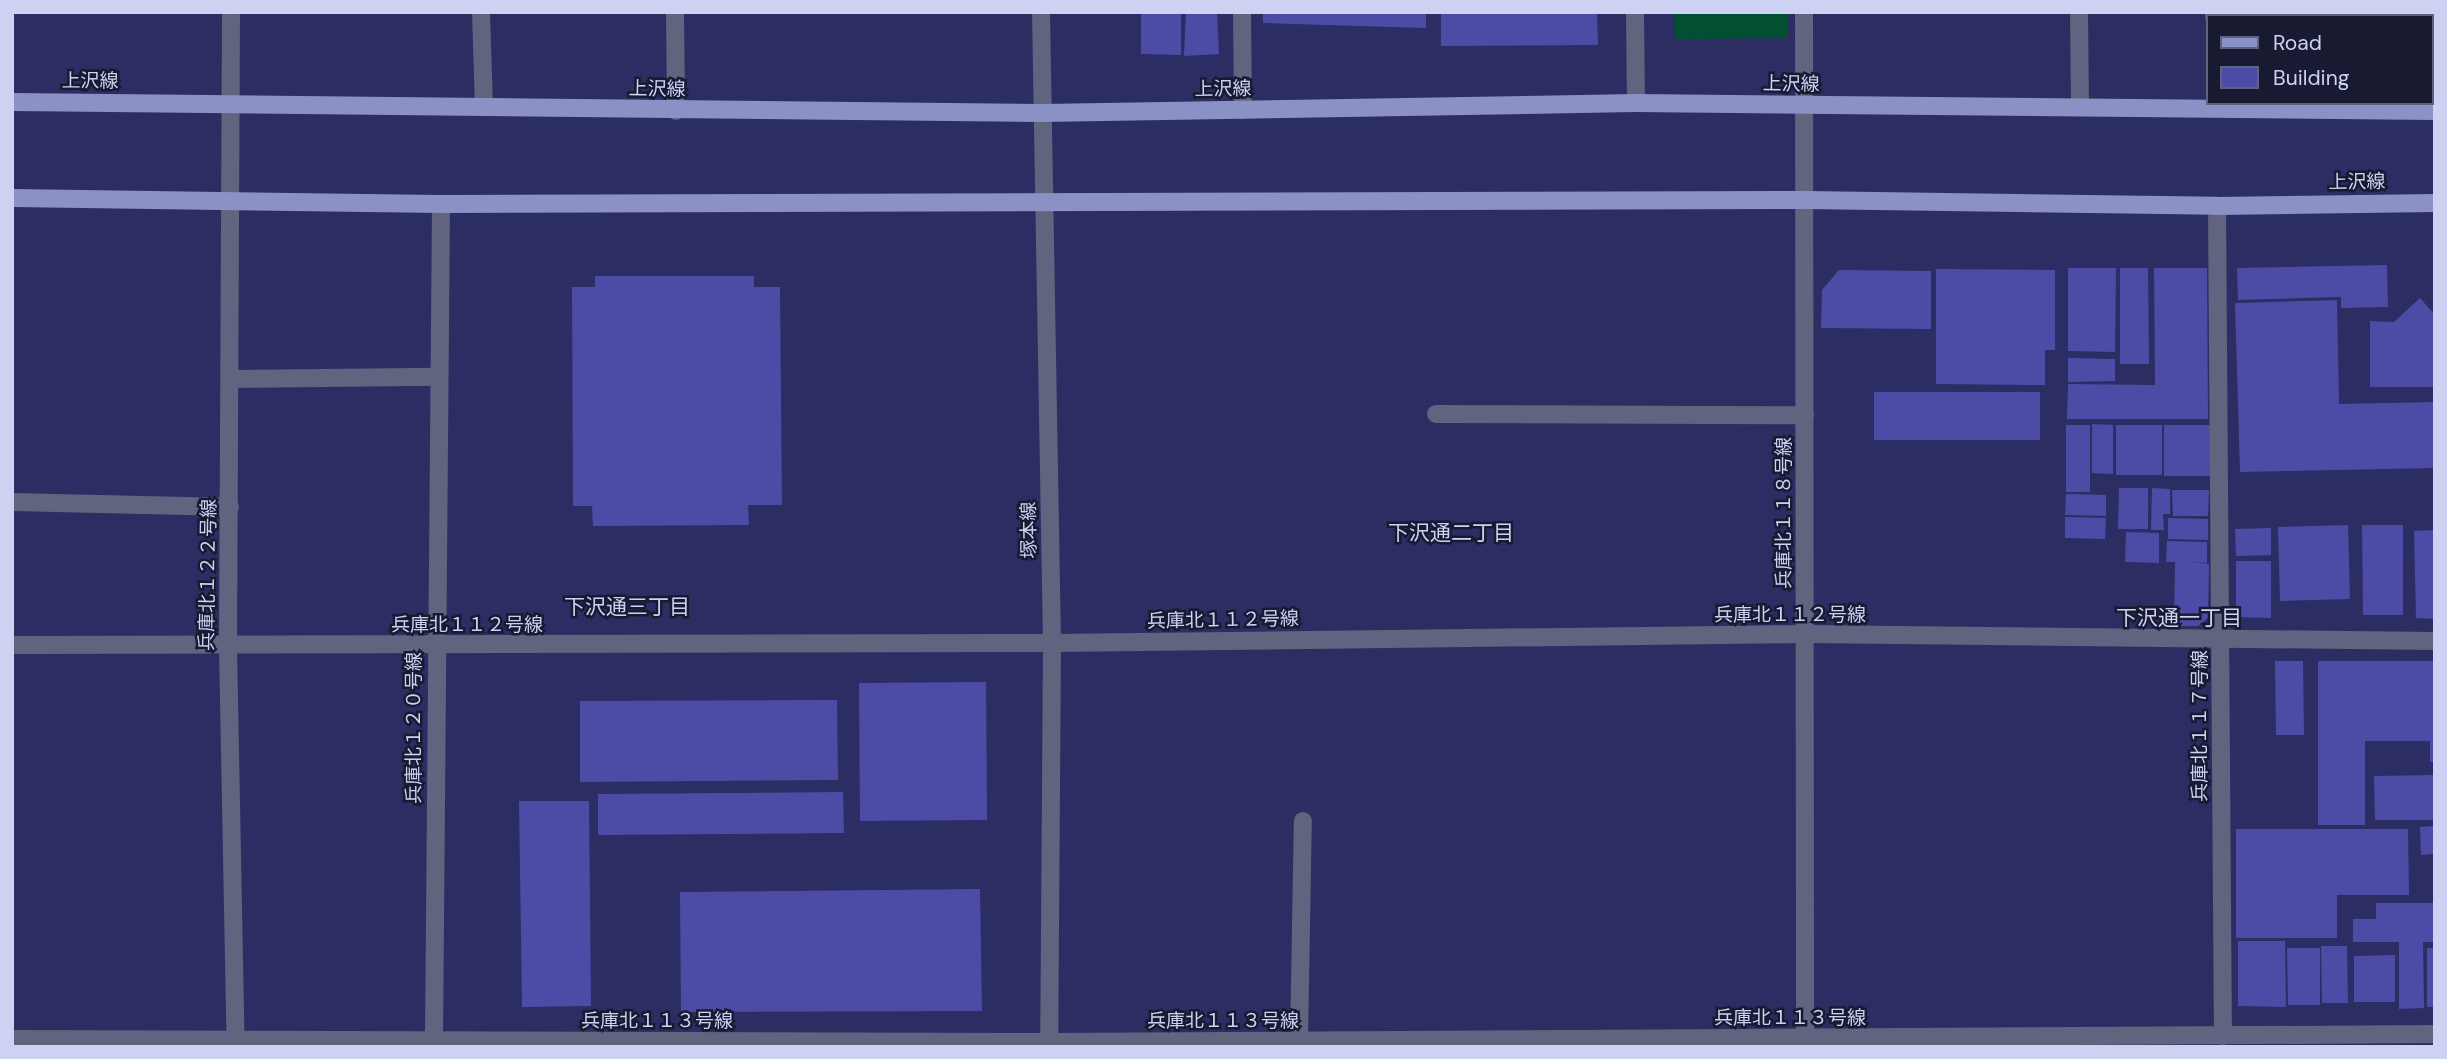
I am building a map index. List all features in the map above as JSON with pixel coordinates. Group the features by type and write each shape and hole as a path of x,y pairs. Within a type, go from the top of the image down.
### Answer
{"main road":[{"name":"上沢線","path":"12,102 1041,113 1636,103 2213,105 2435,111"},
{"name":"上沢線","path":"12,198 441,204 1805,201 2217,206 2435,203"}],"street":[{"name":"兵庫北１２２号線","path":"231,12 228,647 236,1042"},
{"path":"481,12 484,105"},
{"path":"675,12 676,111"},
{"name":"塚本線","path":"1041,12 1052,643 1049,1044"},
{"path":"1242,12 1243,110"},
{"path":"1635,12 1636,103"},
{"name":"兵庫北１１８号線","path":"1804,12 1805,1043"},
{"path":"2079,12 2080,106"},
{"name":"兵庫北１２０号線","path":"434,1041 435,646 441,204"},
{"name":"兵庫北１１７号線","path":"2217,206 2223,1036"},
{"path":"231,379 439,377"},
{"path":"1436,414 1805,415"},
{"path":"12,502 230,507"},
{"name":"兵庫北１１２号線","path":"12,645 228,647 1052,643 1805,634 2220,642 2435,641"},
{"path":"1299,1041 1303,821"},
{"name":"兵庫北１１３号線","path":"12,1039 398,1044 434,1041 1049,1044 1299,1041 1427,1044 1805,1043 2435,1034"}],"green space":[{"path":"1674,12 1788,12 1788,38 1675,39"}],"building":[{"path":"1141,12 1181,12 1181,55 1141,54"},
{"path":"1186,12 1217,12 1219,54 1184,56"},
{"path":"1263,12 1426,12 1426,28 1263,23"},
{"path":"1441,12 1597,12 1598,45 1441,46"},
{"path":"2230,12 2279,12 2279,14"},
{"path":"2295,12 2364,12 2364,14"},
{"path":"2435,14 2433,50 2433,16"},
{"path":"2387,265 2388,307 2341,308 2341,297 2238,300 2237,268"},
{"path":"2068,268 2116,268 2115,352 2068,351"},
{"path":"2120,268 2148,268 2149,364 2120,364"},
{"path":"2154,268 2207,268 2208,419 2067,419 2068,384 2155,385"},
{"path":"1936,269 2055,270 2055,350 2045,350 2045,385 1936,384"},
{"path":"1839,270 1931,271 1931,329 1821,328 1822,290"},
{"path":"595,276 754,276 754,287 780,287 782,505 748,505 749,525 593,526 592,506 573,506 572,287 595,287"},
{"path":"2420,298 2435,315 2435,387 2370,387 2370,321 2394,322"},
{"path":"2337,300 2339,404 2435,402 2435,468 2240,472 2235,303"},
{"path":"2068,358 2115,359 2115,381 2068,382"},
{"path":"1874,392 2040,392 2040,440 1874,440"},
{"path":"2092,424 2113,425 2113,474 2092,473"},
{"path":"2066,425 2090,425 2090,492 2066,492"},
{"path":"2116,425 2162,425 2162,475 2116,475"},
{"path":"2164,425 2210,425 2210,476 2164,476"},
{"path":"2119,488 2148,488 2148,529 2118,529"},
{"path":"2152,488 2170,489 2170,514 2163,514 2164,530 2151,530"},
{"path":"2172,490 2209,490 2208,516 2173,516"},
{"path":"2066,494 2106,495 2106,516 2065,515"},
{"path":"2065,517 2106,518 2105,539 2065,538"},
{"path":"2168,518 2208,519 2208,540 2168,539"},
{"path":"2348,525 2350,599 2280,601 2278,527"},
{"path":"2362,525 2403,525 2403,615 2363,615"},
{"path":"2271,528 2271,555 2236,556 2235,529"},
{"path":"2435,530 2435,619 2416,618 2414,531"},
{"path":"2126,532 2159,533 2159,563 2125,562"},
{"path":"2167,541 2207,542 2207,563 2190,562 2209,564 2208,618 2198,626 2174,626 2175,562 2166,562"},
{"path":"2236,561 2271,561 2271,618 2236,617"},
{"path":"2275,661 2303,661 2304,735 2276,735"},
{"path":"2318,661 2435,661 2435,762 2430,762 2430,741 2365,741 2365,825 2318,825"},
{"path":"986,682 987,820 860,821 859,683"},
{"path":"837,700 838,780 580,782 580,701"},
{"path":"2435,775 2435,820 2375,820 2374,776"},
{"path":"843,792 844,833 598,835 598,794"},
{"path":"519,801 589,801 591,1006 522,1007"},
{"path":"2435,826 2435,854 2421,855 2420,827"},
{"path":"2236,829 2408,829 2409,895 2337,895 2337,938 2236,938"},
{"path":"980,889 982,1011 681,1012 680,892"},
{"path":"2376,903 2435,903 2435,942 2423,942 2424,1008 2399,1009 2399,942 2353,942 2353,919 2376,919"},
{"path":"2238,941 2285,941 2286,1007 2238,1006"},
{"path":"2321,946 2347,946 2348,1003 2322,1003"},
{"path":"2287,948 2320,948 2320,1005 2288,1005"},
{"path":"2427,948 2435,948 2435,1007 2427,1007"},
{"path":"2395,955 2395,1002 2354,1002 2354,956"}],"district":[{"name":"下沢通二丁目","path":"1451,533"},
{"name":"下沢通三丁目","path":"627,607"},
{"name":"下沢通一丁目","path":"2179,618"}]}
